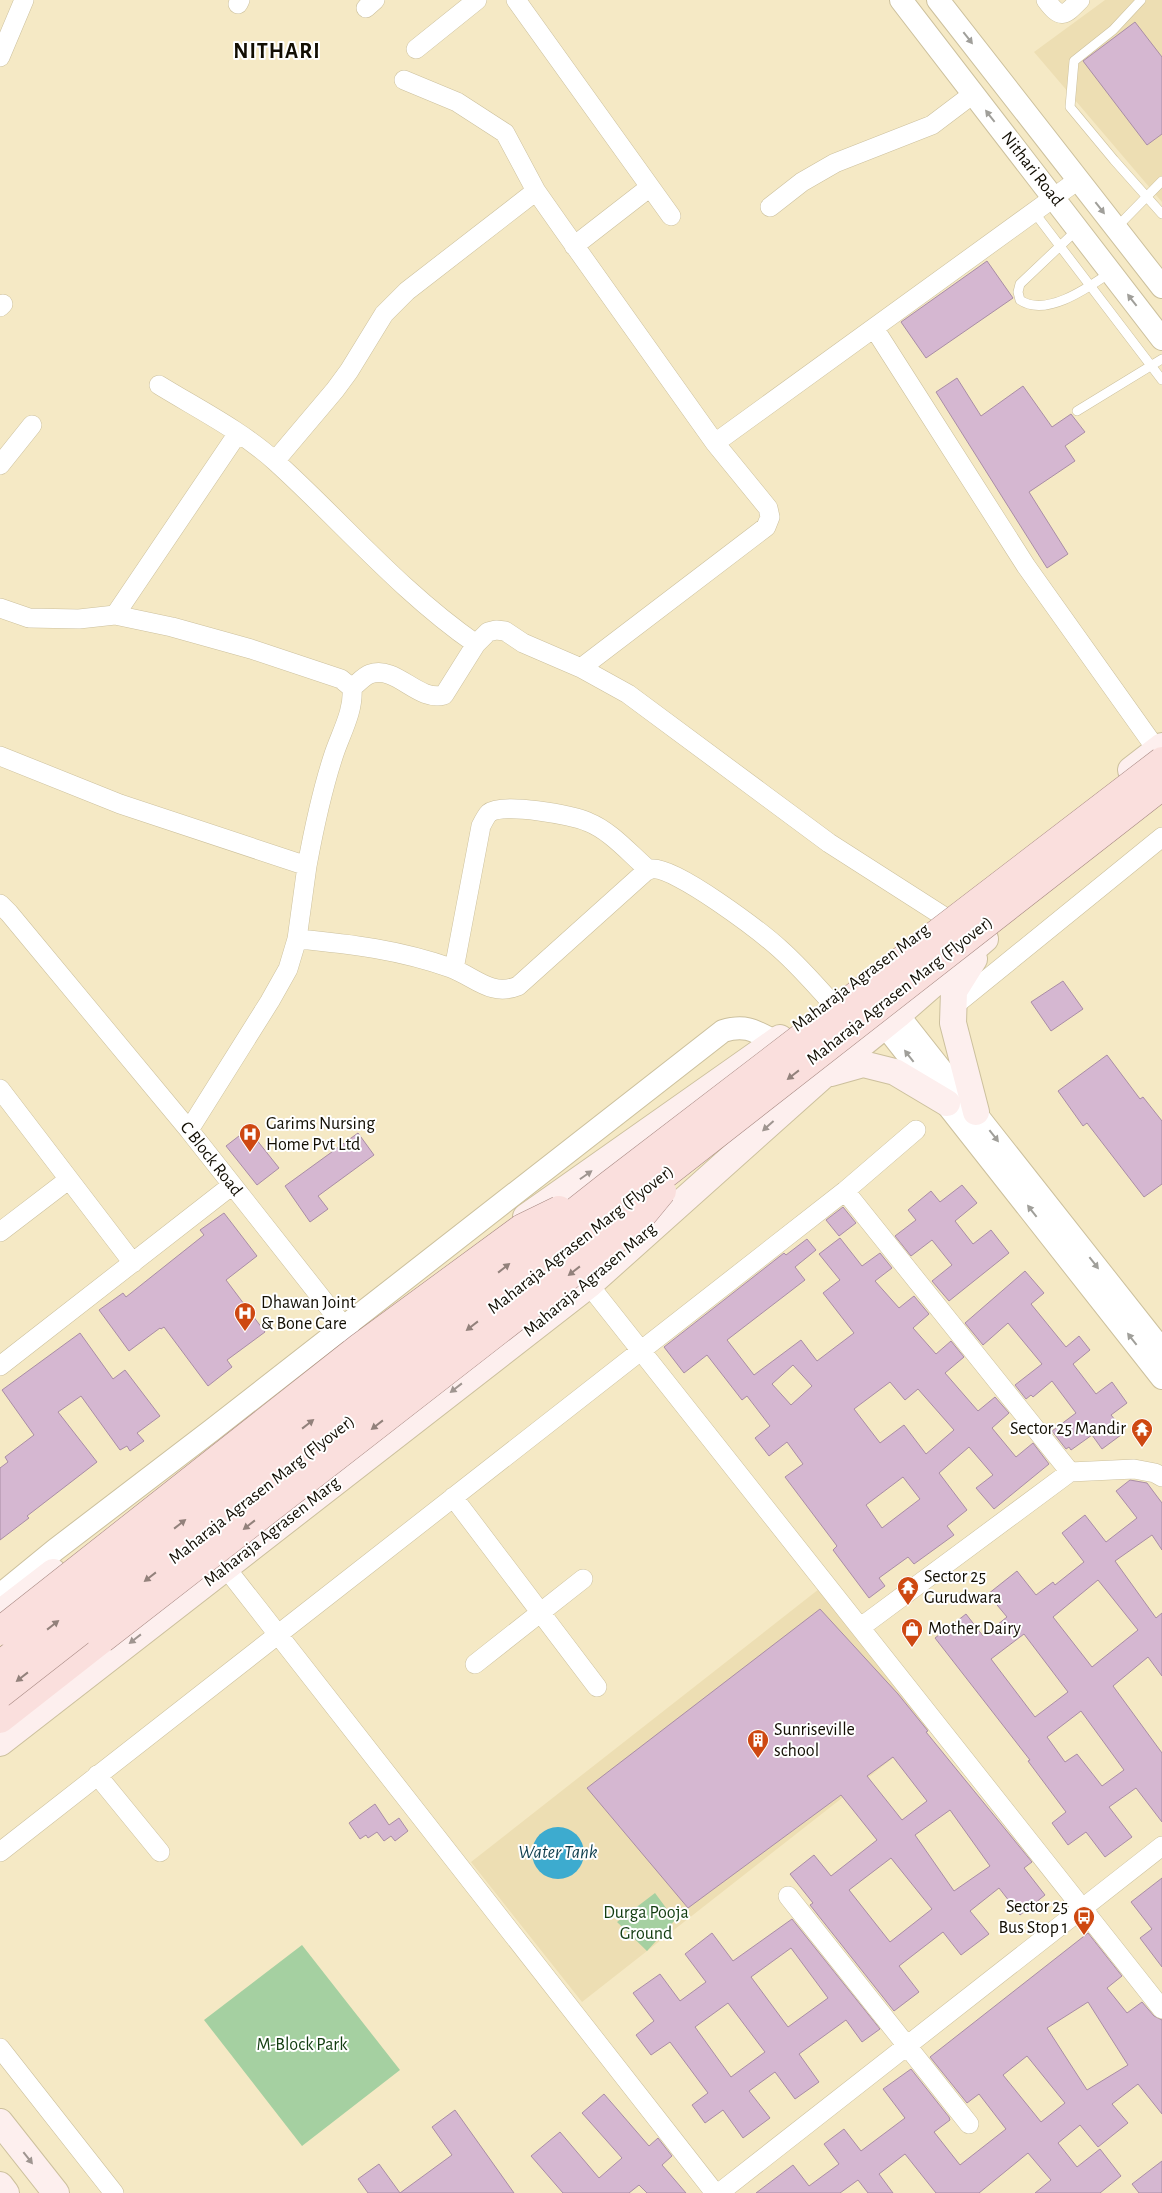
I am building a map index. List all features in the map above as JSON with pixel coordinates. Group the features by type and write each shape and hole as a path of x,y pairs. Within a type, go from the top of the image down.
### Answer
{"main road":[{"name":"Maharaja Agrasen Marg","path":"0,1613 348,1333 776,1042 1160,752"},
{"name":"Maharaja Agrasen Marg (Flyover)","path":"0,1665 1160,752"},
{"name":"Maharaja Agrasen Marg (Flyover)","path":"0,1694 1162,786"},
{"name":"Maharaja Agrasen Marg","path":"0,1743 588,1285 826,1074 892,1020 987,937 1162,796"},
{"path":"976,1112 953,1023 954,992 987,937"},
{"path":"826,1074 863,1064 895,1072 947,1104"},
{"path":"0,1719 634,1225 695,1151"},
{"path":"0,1631 360,1347 522,1228 609,1186"},
{"path":"0,2122 56,2193"},
{"path":"0,2185 6,2193"}],"street":[{"path":"0,57 24,0"},
{"path":"416,49 477,0"},
{"path":"516,0 671,216"},
{"name":"Nithari Road","path":"901,0 1162,338"},
{"path":"938,0 1162,287"},
{"path":"1046,0 1055,12 1060,15 1066,14 1080,0"},
{"path":"404,80 457,102 505,134 536,191 574,246 715,443 768,508 770,517 766,527 581,668"},
{"path":"770,207 802,182 835,163 932,125 973,94"},
{"path":"715,443 1078,180"},
{"path":"574,246 650,187"},
{"path":"275,461 340,384 384,314 407,291 536,191"},
{"path":"874,328 1026,566 1160,752"},
{"path":"159,385 238,434 275,461 410,593 446,623 476,644"},
{"path":"0,466 32,424"},
{"path":"115,615 238,434"},
{"path":"0,608 28,618 79,619 115,615 172,627 251,649 341,679 352,688 353,701 324,789 307,866 297,939 288,969 189,1130"},
{"path":"352,688 368,674 380,672 428,696 434,698 444,695 476,644 488,632 504,631 536,650 581,668 628,694 829,842 943,916"},
{"path":"0,756 120,804 307,866"},
{"path":"454,969 481,826 490,812 506,807 540,811 588,822 610,835 649,870"},
{"path":"954,1006 1162,837"},
{"path":"297,939 356,944 405,953 454,969 492,988 506,991 518,986 649,870 661,870 688,883 732,912 779,948 806,974 830,1002"},
{"name":"C Block Road","path":"0,904 10,913 189,1130 231,1186 418,1418"},
{"path":"892,1020 947,1104 1162,1378"},
{"path":"892,1020 976,1112 1162,1350"},
{"path":"0,1596 55,1550 220,1424 348,1333 723,1032 737,1027 750,1029 776,1042"},
{"path":"0,1089 133,1263"},
{"path":"0,1852 846,1190 916,1130"},
{"path":"0,1232 68,1180"},
{"path":"0,1366 231,1186"},
{"path":"846,1190 1070,1472"},
{"path":"588,1285 1162,2009"},
{"path":"860,1627 1070,1472 1134,1469 1156,1473 1162,1477"},
{"path":"453,1497 597,1687"},
{"path":"226,1568 715,2193"},
{"path":"475,1664 583,1580"},
{"path":"97,1775 160,1852"},
{"path":"720,2193 1162,1846"},
{"path":"788,1896 969,2124"},
{"path":"0,2048 114,2193"}],"lane":[{"path":"1141,0 1113,30 1074,61 1070,107 1162,214"},
{"path":"1116,228 1162,181"},
{"path":"1034,212 1162,380"},
{"path":"1078,229 1020,284 1018,292 1020,300 1028,305 1050,305 1090,286 1111,272"},
{"path":"1077,411 1162,359"}],"shaded area":[{"path":"1105,0 1162,0 1162,202 1034,52"},
{"path":"819,1589 930,1729 582,2002 471,1862"}],"green space":[{"name":"Durga Pooja Ground","path":"655,1893 675,1920 647,1951 617,1922"},
{"name":"M-Block Park","path":"302,1945 400,2070 302,2146 204,2020"}],"water":[{"name":"Water Tank","path":"558,1827 568,1829 576,1835 582,1843 584,1853 582,1863 576,1871 568,1877 558,1879 548,1877 540,1871 534,1863 532,1853 534,1843 540,1835 548,1829"}],"building":[{"path":"1135,22 1162,57 1162,134 1147,145 1083,61"},
{"path":"987,261 1013,298 926,358 901,322"},
{"path":"957,378 981,416 1023,386 1052,427 1071,414 1085,432 1065,446 1075,461 1029,492 1068,554 1047,568 936,392"},
{"path":"1063,981 1083,1009 1051,1031 1031,1002"},
{"path":"1107,1055 1140,1099 1143,1097 1162,1121 1162,1184 1144,1197 1087,1123 1083,1126 1058,1091"},
{"path":"248,1129 279,1168 257,1185 226,1146"},
{"path":"358,1133 374,1155 318,1196 328,1209 310,1222 285,1186"},
{"path":"962,1185 977,1203 955,1221 973,1244 991,1230 1009,1253 949,1301 932,1281 952,1265 932,1240 911,1256 895,1236 916,1220 908,1210 931,1191 940,1202"},
{"path":"843,1207 856,1223 839,1236 826,1220"},
{"path":"224,1213 257,1256 226,1280 265,1332 227,1360 232,1367 208,1386 164,1327 129,1351 99,1310 123,1293 126,1297 204,1235 200,1230"},
{"path":"840,1238 862,1266 880,1253 892,1268 875,1281 899,1308 914,1296 929,1314 913,1328 936,1354 951,1341 964,1357 945,1373 978,1411 995,1397 1009,1413 992,1428 1016,1457 1033,1443 1049,1464 994,1509 976,1488 993,1475 969,1447 939,1473 967,1510 947,1526 954,1535 914,1564 908,1557 879,1578 885,1586 869,1598 833,1550 837,1546 785,1477 803,1464 787,1442 769,1456 755,1438 770,1426 747,1396 742,1400 707,1355 684,1373 664,1347 784,1253 786,1255 807,1239 816,1250 795,1267 805,1280 727,1340 754,1375 801,1340 817,1361 854,1333 823,1293 840,1280 819,1254","holes":["793,1365 812,1386 791,1405 772,1384","890,1382 905,1400 918,1389 954,1430 926,1454 904,1425 880,1443 854,1409","903,1477 920,1499 882,1528 866,1505"]},
{"path":"1025,1271 1044,1293 1031,1304 1066,1347 1079,1336 1090,1350 1073,1364 1096,1394 1112,1382 1127,1403 1111,1415 1125,1432 1102,1449 1092,1435 1071,1450 1069,1447 1066,1449 1052,1431 1076,1413 1052,1381 1033,1397 1031,1395 1026,1399 1015,1385 1042,1364 1008,1323 983,1345 965,1323"},
{"path":"80,1333 113,1379 125,1370 160,1416 137,1433 144,1441 130,1451 127,1446 120,1450 81,1396 58,1412 97,1462 27,1516 29,1518 0,1540 0,1468 8,1462 5,1457 34,1435 2,1390"},
{"path":"1130,1480 1147,1483 1162,1503 1162,1550 1152,1535 1115,1561 1156,1618 1162,1613 1162,1676 1148,1657 1113,1686 1162,1753 1162,1822 1136,1788 1109,1807 1132,1837 1105,1857 1086,1832 1068,1845 1052,1823 1066,1812 1028,1761 1030,1760 935,1638 966,1614 983,1636 1007,1617 988,1594 1017,1571 1036,1595 1053,1582 1055,1585 1084,1562 1062,1533 1085,1515 1106,1542 1137,1518 1116,1491","holes":["1098,1580 1138,1630 1092,1667 1053,1617","1024,1634 1068,1692 1035,1717 991,1659","1081,1711 1124,1770 1102,1786 1077,1754 1065,1762 1047,1737"]},
{"name":"Sunriseville school","path":"820,1609 898,1694 928,1731 926,1732 1032,1862 1024,1868 1045,1895 1020,1915 999,1888 970,1911 989,1934 961,1955 943,1932 899,1966 919,1992 894,2011 810,1905 813,1903 790,1874 814,1855 831,1876 877,1840 841,1795 688,1908 587,1788","holes":["893,1757 927,1801 902,1820 867,1776","950,1810 990,1866 954,1891 915,1835","891,1858 932,1909 890,1942 849,1890"]},
{"path":"375,1804 389,1825 399,1818 408,1831 395,1841 391,1836 384,1841 377,1832 368,1838 366,1835 360,1839 349,1823"},
{"path":"1162,1878 1162,1967 1140,1938 1152,1929 1131,1902"},
{"path":"792,1919 880,2029 862,2042 846,2020 799,2054 819,2082 795,2099 775,2072 749,2091 770,2118 743,2138 723,2110 705,2123 692,2105 708,2093 670,2042 651,2055 636,2035 654,2021 633,1993 660,1974 680,2001 706,1982 685,1954 712,1933 733,1961","holes":["791,1948 828,1998 788,2027 751,1977","728,2003 765,2052 731,2077 695,2027"]},
{"path":"1088,1933 1122,1976 1107,1988 1127,2013 1142,2002 1154,2016 1162,2020 1162,2114 1138,2084 1112,2104 1128,2123 1098,2147 1080,2125 1058,2143 1077,2167 1100,2149 1121,2176 1100,2193 1035,2193 1051,2180 1028,2153 979,2193 936,2193 905,2154 879,2174 893,2193 868,2193 858,2180 840,2193 756,2193 793,2165 809,2186 839,2164 824,2144 844,2129 861,2151 905,2118 883,2089 911,2069 949,2117 950,2120 934,2132 960,2165 1006,2129 979,2094 967,2103 930,2057","holes":["1088,2002 1128,2065 1087,2090 1047,2028","1027,2056 1065,2103 1041,2122 1003,2075"]},
{"path":"604,2094 649,2146 658,2138 672,2156 662,2165 686,2193 647,2193 639,2185 629,2193 563,2193 531,2156 560,2132 599,2178 622,2158 582,2113"},
{"path":"455,2110 514,2193 400,2193 452,2155 432,2127"},
{"path":"1162,2161 1162,2193 1139,2193 1132,2184"},
{"path":"379,2164 400,2193 368,2193 358,2179"}],"place":[{"name":"Garims Nursing Home Pvt Ltd","path":"250,1153"},
{"name":"Dhawan Joint & Bone Care","path":"245,1332"},
{"name":"Sector 25 Mandir","path":"1142,1448"},
{"name":"Sector 25 Gurudwara","path":"908,1606"},
{"name":"Mother Dairy","path":"912,1648"},
{"name":"Sunriseville school","path":"758,1759"},
{"name":"Sector 25 Bus Stop 1","path":"1084,1936"}],"district":[{"name":"NITHARI","path":"277,51"}]}
